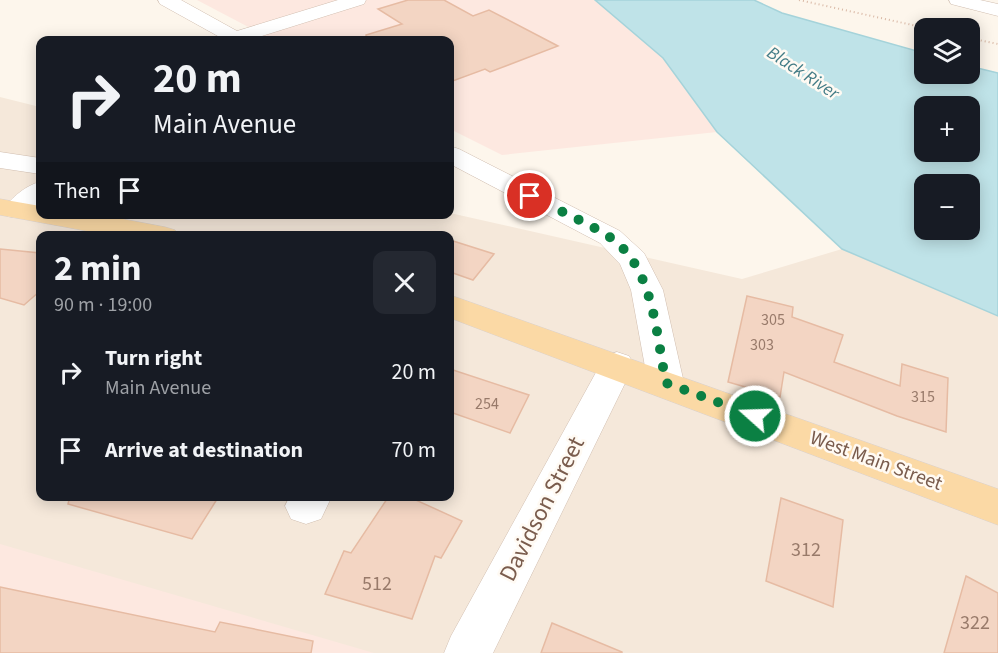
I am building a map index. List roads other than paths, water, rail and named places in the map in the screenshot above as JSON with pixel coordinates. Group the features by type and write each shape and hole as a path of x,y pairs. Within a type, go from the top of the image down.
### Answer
{"main road":[{"path":"70,219 137,231"},
{"name":"West Main Street","path":"454,307 617,365 998,507"}],"street":[{"path":"166,0 232,36"},
{"path":"246,36 357,0"},
{"path":"958,0 998,10"},
{"path":"454,156 610,237 633,260 647,290 666,383"},
{"path":"0,160 36,165"},
{"path":"26,211 36,196"},
{"name":"Davidson Street","path":"468,653 617,365"}],"water":[{"name":"Black River","path":"595,0 754,0 782,13 914,50 914,84 980,84 980,69 998,73 998,316 842,249 717,132 663,58"}]}
